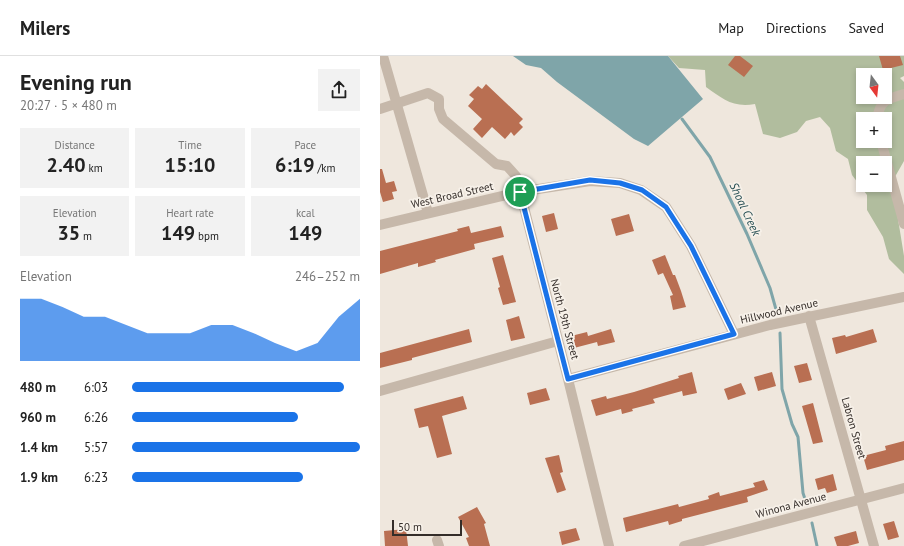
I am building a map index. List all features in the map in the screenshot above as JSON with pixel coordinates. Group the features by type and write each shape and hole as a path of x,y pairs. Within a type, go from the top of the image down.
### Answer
{"street":[{"path":"383,56 428,213"},
{"name":"North 19th Street","path":"380,109 428,93 439,99 439,109 443,118 496,164 507,166 516,176 568,379 608,546"},
{"path":"879,112 887,99 904,94"},
{"path":"883,148 904,224"},
{"name":"West Broad Street","path":"380,225 520,192 590,180 620,183 642,190 666,207 691,246 734,334"},
{"name":"Hillwood Avenue","path":"568,379 734,334 809,316 904,297"},
{"name":"Labron Street","path":"809,316 874,546"},
{"path":"380,391 558,341"},
{"name":"Winona Avenue","path":"684,546 904,488"}],"green space":[{"path":"668,56 904,56 904,76 900,78 904,82 904,161 892,182 892,156 856,156 856,180 852,175 848,159 836,151 830,128 820,117 806,121 797,132 780,138 763,134 755,104 734,104 706,87 705,70 679,68"},
{"path":"892,182 904,256 904,274 889,259 883,237 867,210 867,195 865,192 892,192"}],"water":[{"path":"513,56 668,56 703,99 648,146 634,139 557,82 541,68 526,65"}],"building":[{"path":"735,56 740,56 753,66 744,77 728,65"},
{"path":"879,56 900,56 903,65 891,68 882,68"},
{"path":"486,84 523,119 519,123 523,127 514,136 511,132 505,139 492,127 482,138 473,129 482,119 468,106 474,99 469,95 478,86 482,89"},
{"path":"380,169 382,169 386,183 394,181 397,191 392,192 394,199 383,202 380,192"},
{"path":"554,213 558,229 546,232 542,216"},
{"path":"629,214 634,231 616,236 611,219"},
{"path":"469,226 471,233 501,226 504,237 474,244 475,249 435,260 436,262 418,267 418,263 380,274 380,251 458,231 457,229"},
{"path":"503,255 516,302 503,305 492,258"},
{"path":"665,255 673,275 675,275 686,307 673,310 670,296 673,295 663,273 658,275 652,260"},
{"path":"519,316 525,338 511,341 506,320"},
{"path":"469,329 472,342 380,368 380,353"},
{"path":"611,329 615,342 598,346 597,342 574,348 571,336 587,332 588,336"},
{"path":"873,329 877,342 836,354 832,338 845,335 846,337"},
{"path":"807,363 812,380 799,383 794,366"},
{"path":"692,372 697,393 683,396 682,391 653,399 655,403 632,409 633,411 622,414 621,409 596,416 591,400 606,396 607,399 634,392 679,378 678,376"},
{"path":"772,372 776,386 758,391 754,377"},
{"path":"741,383 746,394 728,400 724,389"},
{"path":"546,388 550,400 530,405 527,393"},
{"path":"463,396 467,409 442,416 452,454 437,458 428,426 419,428 414,409"},
{"path":"813,403 823,442 813,444 802,406"},
{"path":"904,441 904,460 867,470 863,456 886,450 885,446"},
{"path":"559,455 563,472 560,473 566,490 557,493 545,458"},
{"path":"833,474 837,490 827,493 825,488 818,490 815,479"},
{"path":"764,480 768,490 747,497 748,502 682,519 682,521 669,525 668,521 626,532 623,518 678,504 679,507 709,499 708,496 719,492 720,496 755,487 753,483"},
{"path":"477,507 486,523 484,524 490,546 469,546 466,538 469,537 458,517"},
{"path":"894,521 899,537 888,540 883,524"},
{"path":"576,528 580,540 562,545 559,532"},
{"path":"406,529 408,546 385,546 384,531"},
{"path":"856,531 859,543 848,546 837,546 834,537"}],"waterway":[{"name":"Shoal Creek","path":"682,119 710,157 747,234 770,288 777,313"},
{"name":"Shoal Creek","path":"780,333 782,389 792,424 798,437 803,493 807,505"},
{"name":"Shoal Creek","path":"812,523 817,546"}],"route":[{"path":"590,180 620,183 642,190 666,207 691,246 734,334 568,379 520,192 590,180"}]}
